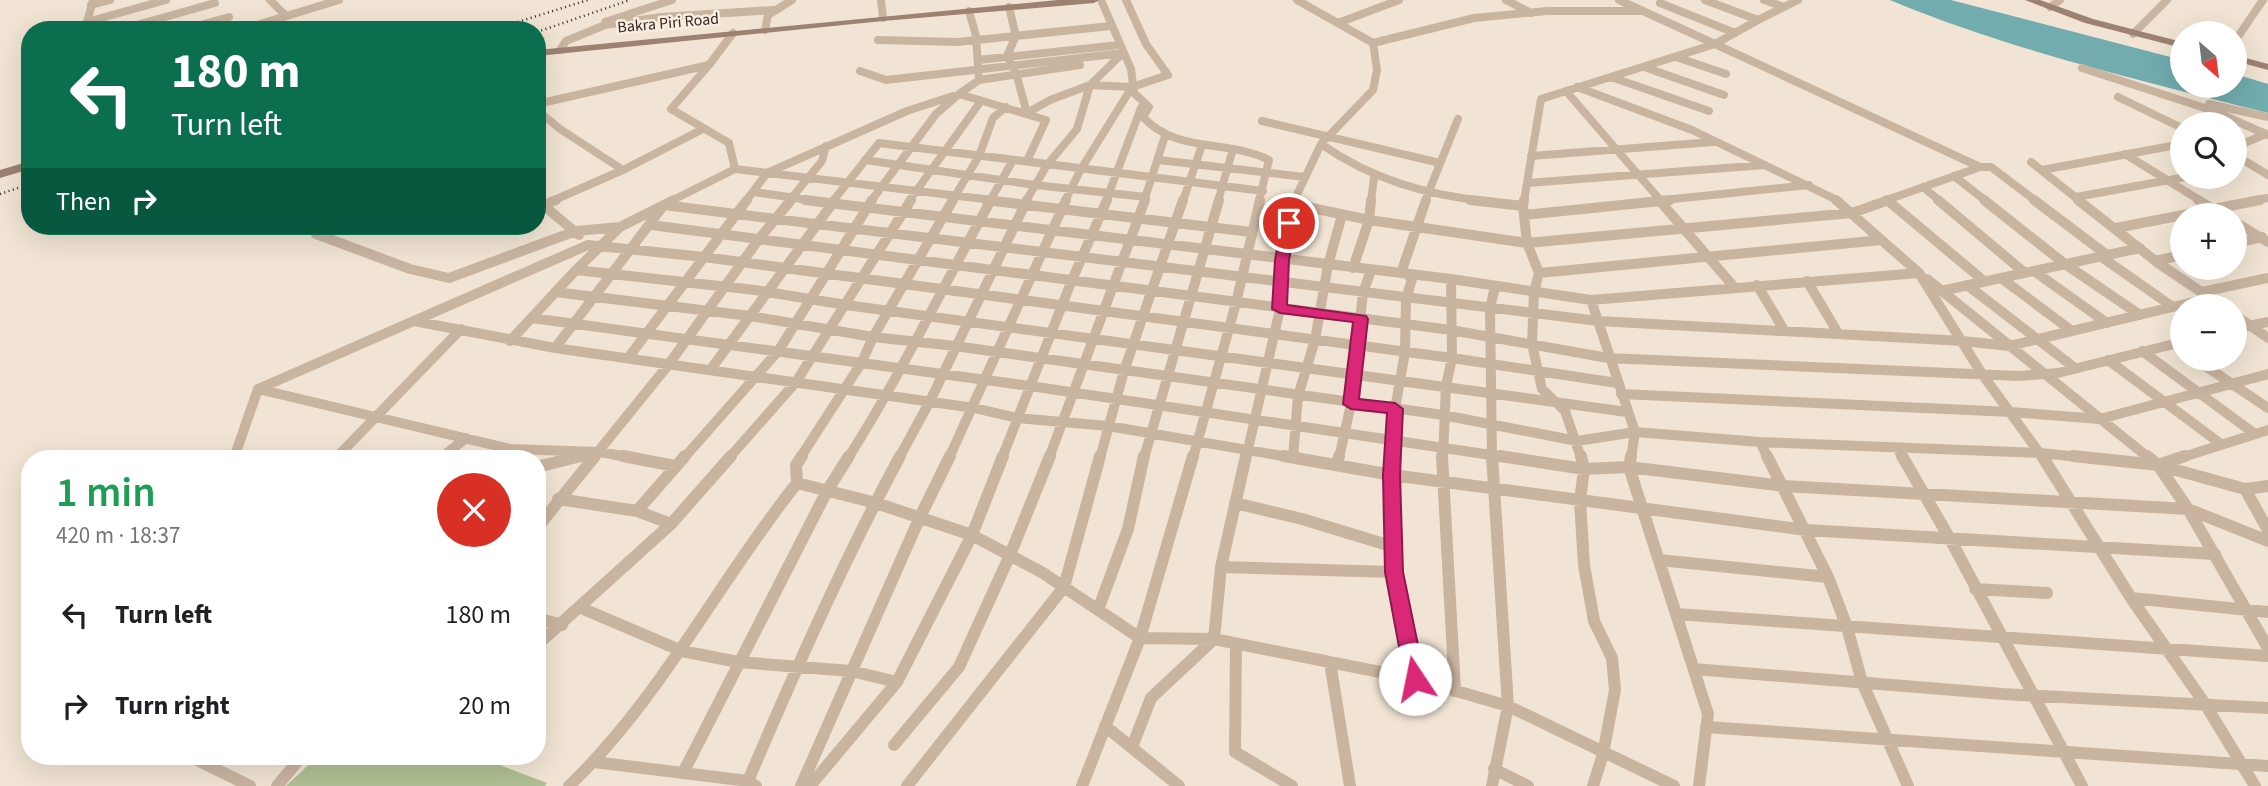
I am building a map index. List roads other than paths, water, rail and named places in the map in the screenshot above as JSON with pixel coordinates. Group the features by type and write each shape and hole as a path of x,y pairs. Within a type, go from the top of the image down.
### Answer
{"street":[{"path":"87,21 92,3 110,0"},
{"path":"101,21 166,0"},
{"path":"270,0 286,16"},
{"path":"270,21 325,2 339,0"},
{"path":"605,26 605,22 672,0"},
{"path":"765,30 768,15 792,0"},
{"path":"881,0 883,18"},
{"name":"Bakra Piri Road","path":"546,52 1061,1 1094,0"},
{"path":"1082,786 1140,638 1236,303 1269,160 1249,151 1188,144 1153,131 1143,117 1149,107 1132,87 1131,69 1101,0"},
{"path":"1027,113 1050,100 1090,85 1132,87 1168,75 1146,44 1126,0"},
{"path":"1297,0 1373,43 1463,21 1531,13 1643,11 1664,1 1735,33"},
{"path":"1338,23 1399,0"},
{"path":"1506,0 1531,13"},
{"path":"1619,0 1979,167"},
{"path":"1705,0 1758,20"},
{"path":"1764,0 1784,7"},
{"path":"1593,786 1603,754 1615,690 1612,658 1594,621 1584,565 1580,501 1584,469 1577,441 1564,411 1542,389 1532,344 1534,292 1539,273 1527,243 1524,211 1541,99 1715,44 1798,0"},
{"path":"2030,0 2055,4 2133,34 2170,42"},
{"path":"2133,34 2167,0"},
{"path":"2247,23 2263,0"},
{"path":"148,21 214,1 233,21"},
{"path":"1009,7 1016,36 1007,56 1016,74 1027,113"},
{"path":"560,50 566,41 605,26 661,17 774,10"},
{"path":"969,11 977,40 978,60 975,69 979,80"},
{"path":"215,21 229,17"},
{"path":"878,40 977,40 1111,26"},
{"path":"733,33 671,110 729,142 735,169"},
{"path":"1132,747 1150,698 1214,639 1222,567 1280,309 1282,260 1293,204 1324,141 1373,90 1377,70 1373,43"},
{"path":"978,60 1121,49"},
{"path":"860,71 886,80 1121,49"},
{"path":"594,761 752,784 796,667 860,530 930,401 990,271 1005,248 1024,204 1047,165 1077,129 1090,85 1121,49"},
{"path":"1675,57 1726,74"},
{"path":"2247,61 2268,67"},
{"path":"546,102 709,65"},
{"path":"637,511 779,350 852,229 896,165 936,114 979,80 1080,65"},
{"path":"1644,66 1724,95"},
{"path":"2082,68 2214,111"},
{"path":"1611,77 1709,111"},
{"path":"801,786 850,671 920,517 974,408 1061,209 1081,169 1132,87"},
{"path":"1577,87 1716,141 1837,200 1919,273 2158,464 2215,554 2268,648"},
{"path":"1566,91 1735,288"},
{"path":"628,358 687,283 767,173 907,111 958,94 1046,120 1027,161"},
{"path":"2118,97 2170,122"},
{"path":"546,638 671,524 796,382 891,234 901,213 981,100"},
{"path":"810,786 897,682 972,535 1072,280 1119,172 1143,101"},
{"path":"2214,111 2209,104 2268,117"},
{"path":"569,786 594,761 682,651 755,536 797,483 796,465 862,362 873,337 929,238 979,156 993,118 1006,107"},
{"path":"546,117 622,170"},
{"path":"1415,679 1394,572 1392,475 1395,409 1405,352 1406,299 1412,279 1402,270 1415,226 1458,119"},
{"path":"1262,121 1324,141 1440,163"},
{"path":"2247,125 2267,134"},
{"path":"546,202 622,170 703,129"},
{"path":"2247,142 2267,134"},
{"path":"894,744 959,667 1010,555 1064,422 1082,365 1154,177 1166,135"},
{"path":"1324,141 1335,156 1374,178 1524,211 1661,202 1809,185"},
{"path":"1531,156 1716,141"},
{"path":"711,369 846,183 879,143 942,153 1263,191"},
{"path":"906,786 1064,587 1124,371 1202,145"},
{"path":"546,516 669,364 759,239 822,162 826,146"},
{"path":"2042,170 2170,147"},
{"path":"1098,610 1128,529 1149,433 1185,323 1233,149"},
{"path":"2125,155 2203,203"},
{"path":"865,160 1035,185 1146,197"},
{"path":"683,773 827,491 888,396 941,290 1013,160"},
{"path":"1159,160 1305,177"},
{"path":"2031,162 2155,261 2204,294"},
{"path":"2247,162 2268,174"},
{"path":"1527,183 1767,165"},
{"path":"1293,204 1369,220 1527,243 1852,213 1979,167 1992,167 2170,305"},
{"path":"0,174 21,168"},
{"path":"237,450 258,389 593,246 620,226 735,169 1251,232"},
{"path":"1954,176 2065,264 2140,315"},
{"path":"1353,268 1369,220 1374,178"},
{"path":"2076,197 2170,180"},
{"path":"1923,187 2029,272 2107,323"},
{"path":"754,192 832,205 1451,279 1591,300 1919,273"},
{"path":"2243,203 2268,198"},
{"path":"1887,200 1984,281"},
{"path":"664,205 1281,284 1598,321 1838,333 2009,346 2170,308"},
{"path":"555,348 571,323 632,250 664,205"},
{"path":"546,210 593,246 705,257 1452,358 1538,371 1619,389 2100,419 2268,374"},
{"path":"1293,458 1298,396 1315,340 1328,265 1342,215"},
{"path":"2116,228 2170,217"},
{"path":"651,225 1451,330 1608,358 1982,374 2044,374 2170,346"},
{"path":"319,235 410,269 449,278 576,231 620,226"},
{"path":"2247,228 2265,238"},
{"path":"2247,241 2265,238"},
{"path":"1539,273 1882,240"},
{"path":"510,341 576,270 593,246"},
{"path":"1941,290 2140,248"},
{"path":"2155,261 2170,258"},
{"path":"576,270 768,293 1627,412"},
{"path":"1337,465 1351,404 1363,293 1371,270"},
{"path":"1919,273 1964,341 1982,374 2040,453 2131,598 2205,704 2255,786"},
{"path":"2001,278 2072,331"},
{"path":"2210,294 2268,278"},
{"path":"1451,279 1452,358 1446,386 1441,447 1455,691"},
{"path":"1807,281 1838,333"},
{"path":"1757,285 1784,330"},
{"path":"1967,285 2075,368"},
{"path":"1492,786 1508,706 1491,456 1490,308 1495,287"},
{"path":"555,292 750,316 873,337 956,346 1443,415 1577,441 1635,432 1760,442 2040,453 2158,464 2245,489 2268,486"},
{"path":"1591,300 1608,358 1635,432 1629,467 1708,714 1699,786"},
{"path":"532,318 1030,386 1584,469 1629,467 1784,486 2188,509 2268,541"},
{"path":"414,321 555,348 711,369 843,391 930,401 1017,418 1108,426 1392,475 1643,510 1806,530 2215,554"},
{"path":"2247,327 2268,322"},
{"path":"2247,324 2268,338"},
{"path":"343,450 373,416 461,329"},
{"path":"2142,351 2255,434"},
{"path":"2108,360 2221,443"},
{"path":"2213,371 2268,408"},
{"path":"258,389 510,449 540,450"},
{"path":"2158,464 2268,430"},
{"path":"451,450 466,438"},
{"path":"1760,442 1828,577 1847,627 1862,682 1908,786"},
{"path":"1897,448 1950,539 2082,786"},
{"path":"546,450 600,452 675,466"},
{"path":"546,465 600,452"},
{"path":"797,483 876,502 972,535 1064,587 1140,638 1214,639 1415,679 1508,706 1674,786"},
{"path":"2245,489 2268,530"},
{"path":"558,499 637,511 671,524"},
{"path":"1235,503 1302,519 1394,547"},
{"path":"1659,560 1828,577"},
{"path":"1222,567 1394,572"},
{"path":"1975,589 2047,593"},
{"path":"2131,598 2268,612"},
{"path":"581,608 682,651 738,662 850,671 897,682"},
{"path":"1676,614 2268,656"},
{"path":"546,621 562,625"},
{"path":"1236,644 1235,752 1292,786"},
{"path":"1331,662 1350,786"},
{"path":"1693,669 2031,695 2268,708"},
{"path":"1105,726 1179,786"},
{"path":"1706,727 1889,742 2268,766"},
{"path":"207,765 250,786"},
{"path":"277,786 294,765"},
{"path":"1494,769 1528,786"}],"water":[{"path":"1890,0 1951,0 2170,57 2170,88 2029,49"},
{"path":"2247,78 2268,84 2268,113 2210,98 2247,98"}],"railway":[{"path":"521,21 588,0"},
{"path":"546,29 630,0"},
{"path":"0,194 21,187"}]}
